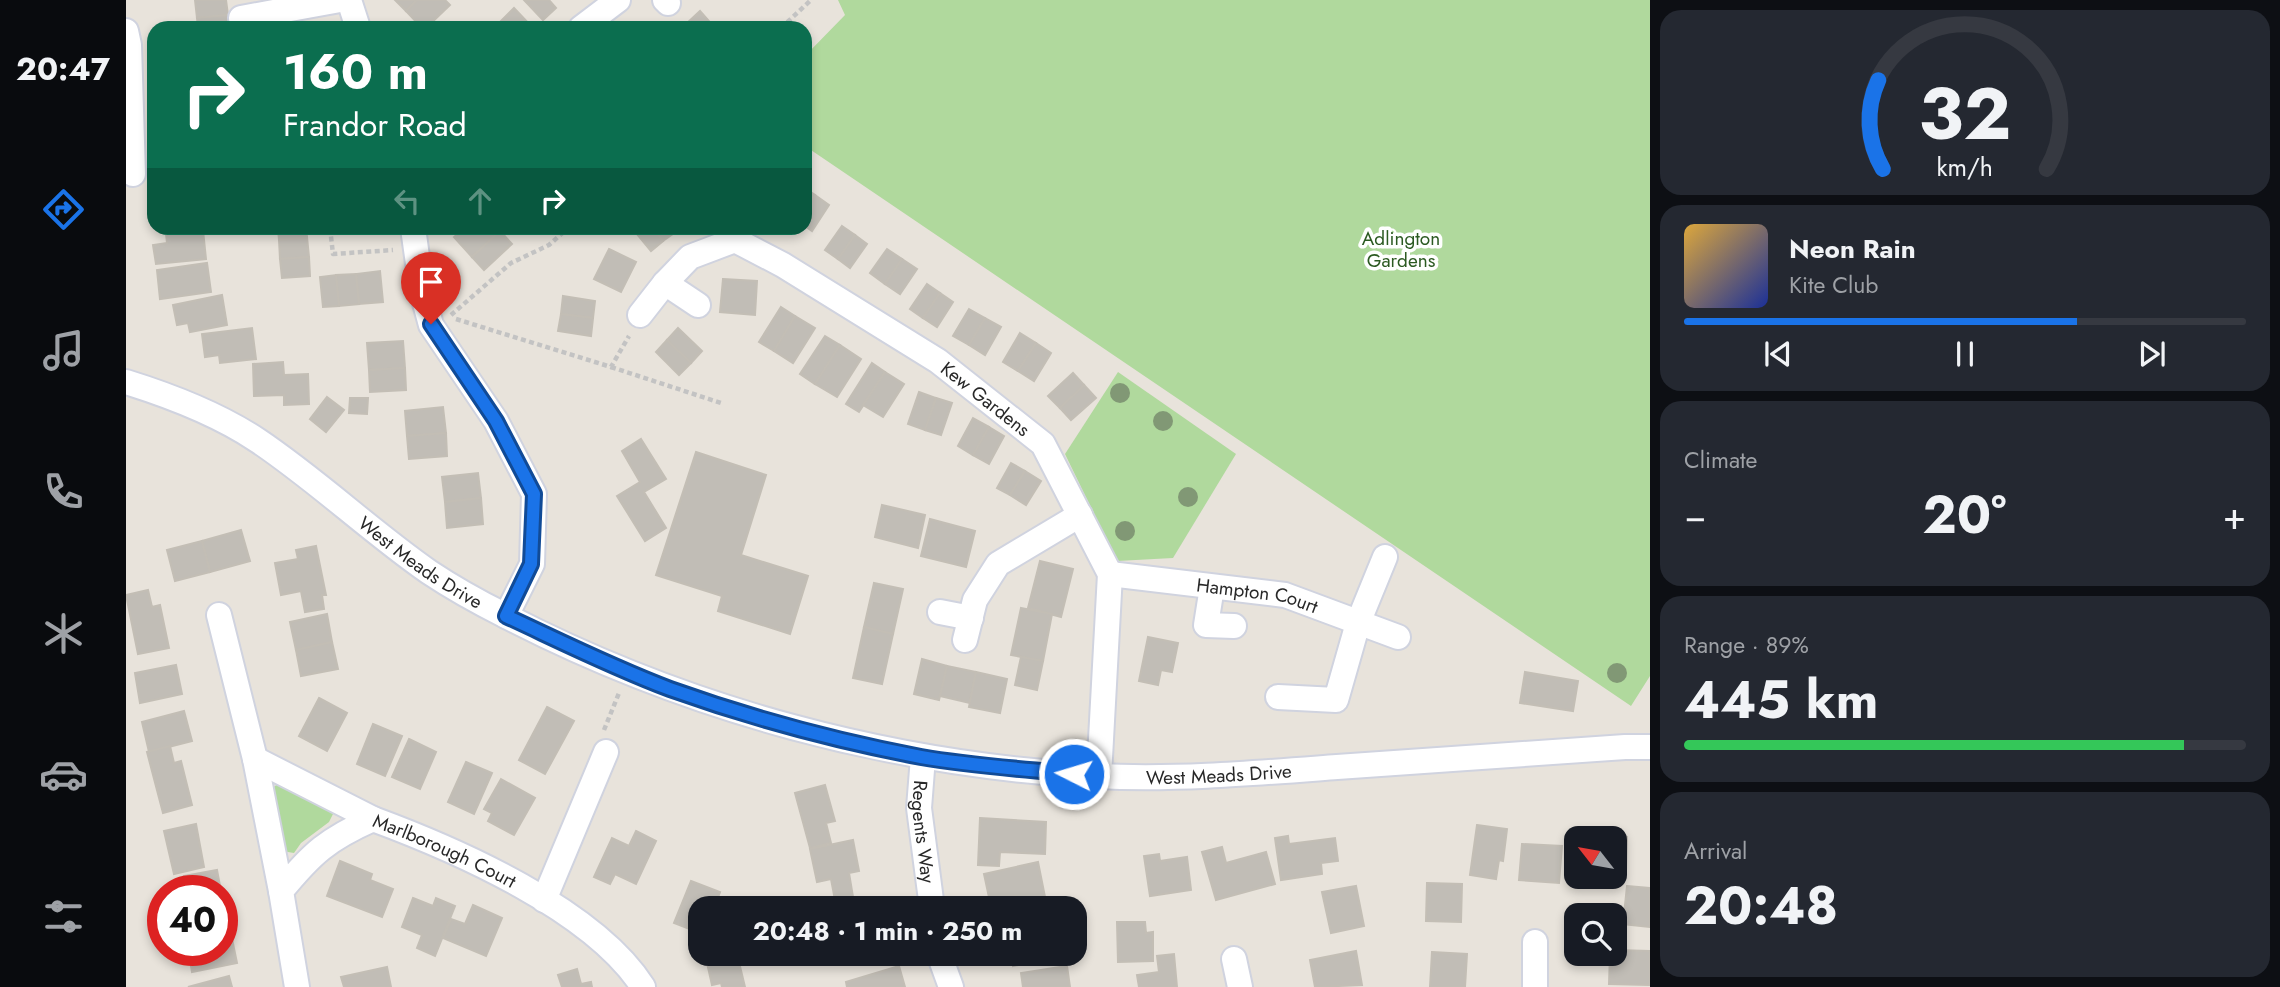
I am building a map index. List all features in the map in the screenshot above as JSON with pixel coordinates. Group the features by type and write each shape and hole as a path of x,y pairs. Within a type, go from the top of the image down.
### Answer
{"street":[{"path":"241,18 340,0"},
{"path":"349,0 356,21"},
{"path":"590,21 618,0"},
{"path":"127,41 133,174"},
{"path":"414,238 422,292 431,324 496,421 534,494 531,564 506,616"},
{"name":"Kew Gardens","path":"640,315 690,257 736,240 783,265 938,360 1042,444 1110,574"},
{"path":"666,282 698,305"},
{"name":"West Meads Drive","path":"126,382 184,401 256,439 431,573 506,616 672,690 851,742 978,765 1098,776 1221,775 1650,747"},
{"path":"940,612 968,629 975,600 998,564 1080,515"},
{"path":"1278,697 1336,700 1358,623 1385,557"},
{"path":"1098,776 1110,574"},
{"name":"Hampton Court","path":"1110,574 1285,595 1398,637"},
{"path":"1212,587 1206,625 1234,626"},
{"path":"219,615 255,759 297,987"},
{"path":"544,900 606,752"},
{"name":"Regents Way","path":"923,757 919,808 930,896"},
{"path":"255,759 373,819"},
{"name":"Marlborough Court","path":"281,891 309,857 342,833 373,819 419,836 544,900 611,947 643,987"},
{"path":"1535,942 1535,987"},
{"path":"1234,959 1240,987"},
{"path":"943,966 951,987"}],"path":[{"path":"788,21 811,0"},
{"path":"331,235 333,254 414,238"},
{"path":"560,235 549,245 511,263 449,317 722,403"},
{"path":"611,367 640,315"},
{"path":"606,752 602,736 627,672"}],"green space":[{"name":"Adlington Gardens","path":"838,0 1650,0 1650,676 1631,706 812,151 812,49 845,15"},
{"path":"1118,372 1236,454 1173,558 1117,561 1065,454"},
{"path":"280,783 332,809 333,814 329,822 301,843 294,853 282,851 270,789"}],"building":[{"path":"195,0 226,0 228,15 197,18"},
{"path":"395,0 417,0 406,11"},
{"path":"417,0 445,0 450,5 433,21 415,21 406,11"},
{"path":"524,0 549,0 556,8 543,20"},
{"path":"514,8 526,21 501,21"},
{"path":"700,11 709,21 689,21"},
{"path":"228,15 228,21 197,21 197,18"},
{"path":"815,195 829,205 812,231 812,200"},
{"path":"842,226 855,235 838,259 825,250"},
{"path":"166,235 204,235 206,259 156,264 153,245 167,243"},
{"path":"279,235 307,235 307,237 279,240"},
{"path":"456,235 496,235 472,257 454,237"},
{"path":"496,235 504,235 512,244 484,270 472,257"},
{"path":"638,235 658,235 663,241 651,251"},
{"path":"658,235 671,235 663,241"},
{"path":"855,235 867,244 850,268 838,259"},
{"path":"307,237 309,257 280,259 279,240"},
{"path":"609,249 636,262 621,292 594,279"},
{"path":"887,249 902,259 885,284 870,273"},
{"path":"309,257 310,276 282,278 280,259"},
{"path":"902,259 917,269 900,294 885,284"},
{"path":"207,263 211,292 160,299 157,270"},
{"path":"380,271 383,302 359,304 356,274"},
{"path":"356,274 359,304 339,306 336,275"},
{"path":"336,275 339,306 323,307 320,277"},
{"path":"723,279 757,281 755,315 720,312"},
{"path":"927,284 940,293 923,318 910,309"},
{"path":"940,293 953,302 937,327 923,318"},
{"path":"222,295 227,325 190,332 188,323 177,325 173,305"},
{"path":"563,296 595,301 593,318 561,314"},
{"path":"781,307 795,316 774,351 759,342"},
{"path":"969,309 985,318 969,345 953,336"},
{"path":"561,314 593,318 591,336 558,331"},
{"path":"795,316 815,328 793,363 774,351"},
{"path":"985,318 1001,327 985,355 969,345"},
{"path":"252,328 256,359 220,363 219,355 205,357 202,334"},
{"path":"678,328 702,351 691,363 667,340"},
{"path":"1020,333 1036,343 1018,371 1003,362"},
{"path":"825,336 840,345 815,384 800,374"},
{"path":"667,340 691,363 679,375 656,352"},
{"path":"403,341 405,368 369,370 367,343"},
{"path":"1036,343 1051,353 1034,381 1018,371"},
{"path":"840,345 861,359 837,397 815,384"},
{"path":"283,362 284,375 308,374 309,404 284,405 284,395 254,396 253,364"},
{"path":"872,363 885,372 859,412 846,404"},
{"path":"405,368 406,390 370,392 369,370"},
{"path":"885,372 904,384 883,417 863,405"},
{"path":"1073,373 1084,385 1060,408 1048,396"},
{"path":"1084,385 1096,398 1071,420 1060,408"},
{"path":"919,392 936,398 925,430 908,424"},
{"path":"327,397 344,410 326,432 310,419"},
{"path":"350,398 368,398 367,414 349,413"},
{"path":"936,398 952,403 941,435 925,430"},
{"path":"443,407 446,433 407,436 405,411"},
{"path":"973,418 989,427 973,455 958,446"},
{"path":"989,427 1004,436 989,464 973,455"},
{"path":"446,433 447,456 409,459 407,436"},
{"path":"641,439 666,479 644,492 666,528 645,541 617,496 640,482 622,451"},
{"path":"696,452 766,475 741,555 808,576 790,634 718,611 722,596 656,575"},
{"path":"1011,463 1025,471 1010,495 997,488"},
{"path":"1025,471 1041,481 1026,505 1010,495"},
{"path":"478,473 481,498 445,502 442,477"},
{"path":"481,498 483,524 447,528 445,502"},
{"path":"882,505 925,515 918,548 875,537"},
{"path":"930,519 975,531 966,567 921,556"},
{"path":"241,530 250,561 210,572 202,541"},
{"path":"202,541 210,572 175,581 167,550"},
{"path":"316,546 326,595 322,595 324,609 305,612 301,591 281,595 275,563 298,559 296,550"},
{"path":"1040,561 1073,569 1061,617 1028,608"},
{"path":"874,583 903,589 893,634 864,627"},
{"path":"148,590 152,607 160,605 169,648 138,654 126,595"},
{"path":"1021,608 1052,614 1043,661 1011,655"},
{"path":"327,614 332,642 296,650 290,622"},
{"path":"864,627 893,634 882,684 853,678"},
{"path":"1148,637 1178,643 1172,672 1161,670 1158,685 1139,681"},
{"path":"332,642 338,669 301,676 296,650"},
{"path":"1021,657 1043,661 1037,690 1015,685"},
{"path":"922,659 947,666 939,700 914,694"},
{"path":"176,665 182,694 140,703 135,673"},
{"path":"947,666 976,672 970,703 940,696"},
{"path":"976,672 1007,679 1000,713 969,707"},
{"path":"1525,672 1578,681 1573,711 1520,703"},
{"path":"319,698 347,713 327,751 299,736"},
{"path":"547,707 574,721 545,774 519,760"},
{"path":"184,711 192,741 149,752 142,722"},
{"path":"373,724 402,736 385,776 357,764"},
{"path":"409,739 436,752 420,789 392,777"},
{"path":"170,746 174,763 181,761 192,805 163,813 147,752"},
{"path":"466,762 492,773 474,814 448,802"},
{"path":"501,779 535,798 514,835 488,821 492,813 484,809"},
{"path":"825,785 835,821 826,823 831,843 810,848 795,793"},
{"path":"980,818 1046,822 1045,854 1000,852 999,866 978,865"},
{"path":"196,824 204,867 174,874 164,831"},
{"path":"1477,825 1507,829 1503,861 1499,860 1496,879 1470,875"},
{"path":"636,831 656,841 636,884 615,874 610,884 594,877 612,838 629,846"},
{"path":"1288,836 1289,844 1335,838 1338,861 1321,863 1322,874 1281,880 1275,838"},
{"path":"853,840 859,871 849,873 853,896 834,896 831,879 817,882 810,849"},
{"path":"1522,844 1562,846 1559,883 1519,880"},
{"path":"1222,847 1226,863 1266,852 1275,884 1216,900 1202,852"},
{"path":"1159,854 1160,861 1187,857 1191,890 1150,896 1144,856"},
{"path":"340,861 372,874 370,880 393,889 382,917 327,896"},
{"path":"1038,862 1045,896 989,896 984,874"},
{"path":"217,870 218,875 190,875"},
{"path":"691,881 720,892 718,896 688,896 688,928 674,923"},
{"path":"1427,883 1462,884 1461,922 1426,921"},
{"path":"1356,886 1364,926 1331,933 1322,892"},
{"path":"1628,886 1650,888 1650,927 1627,924 1625,903"},
{"path":"413,898 433,906 436,898 455,906 435,956 417,948 422,935 402,927"},
{"path":"473,905 502,918 486,956 443,938 451,919 465,924"},
{"path":"1117,922 1145,922 1146,933 1153,932 1153,961 1118,962"},
{"path":"1627,950 1650,951 1650,985 1609,984 1610,966 1627,966"},
{"path":"1356,951 1362,985 1315,987 1310,960"},
{"path":"1432,952 1467,954 1465,987 1430,987"},
{"path":"1174,954 1177,987 1139,987 1137,975 1159,972 1157,956"},
{"path":"191,966 222,966 192,972"},
{"path":"708,966 740,966 745,987 722,987 721,983 712,985"},
{"path":"899,966 905,987 847,987 846,982"},
{"path":"1067,966 1070,987 1023,987 1021,973"},
{"path":"387,967 391,987 344,987 341,977"},
{"path":"577,969 581,984 591,982 592,987 562,987 558,975"},
{"path":"229,976 232,987 188,987"}],"route":[{"path":"431,324 496,421 534,494 531,564 506,616 672,690 773,721 851,742 923,757 1074,774"}]}
